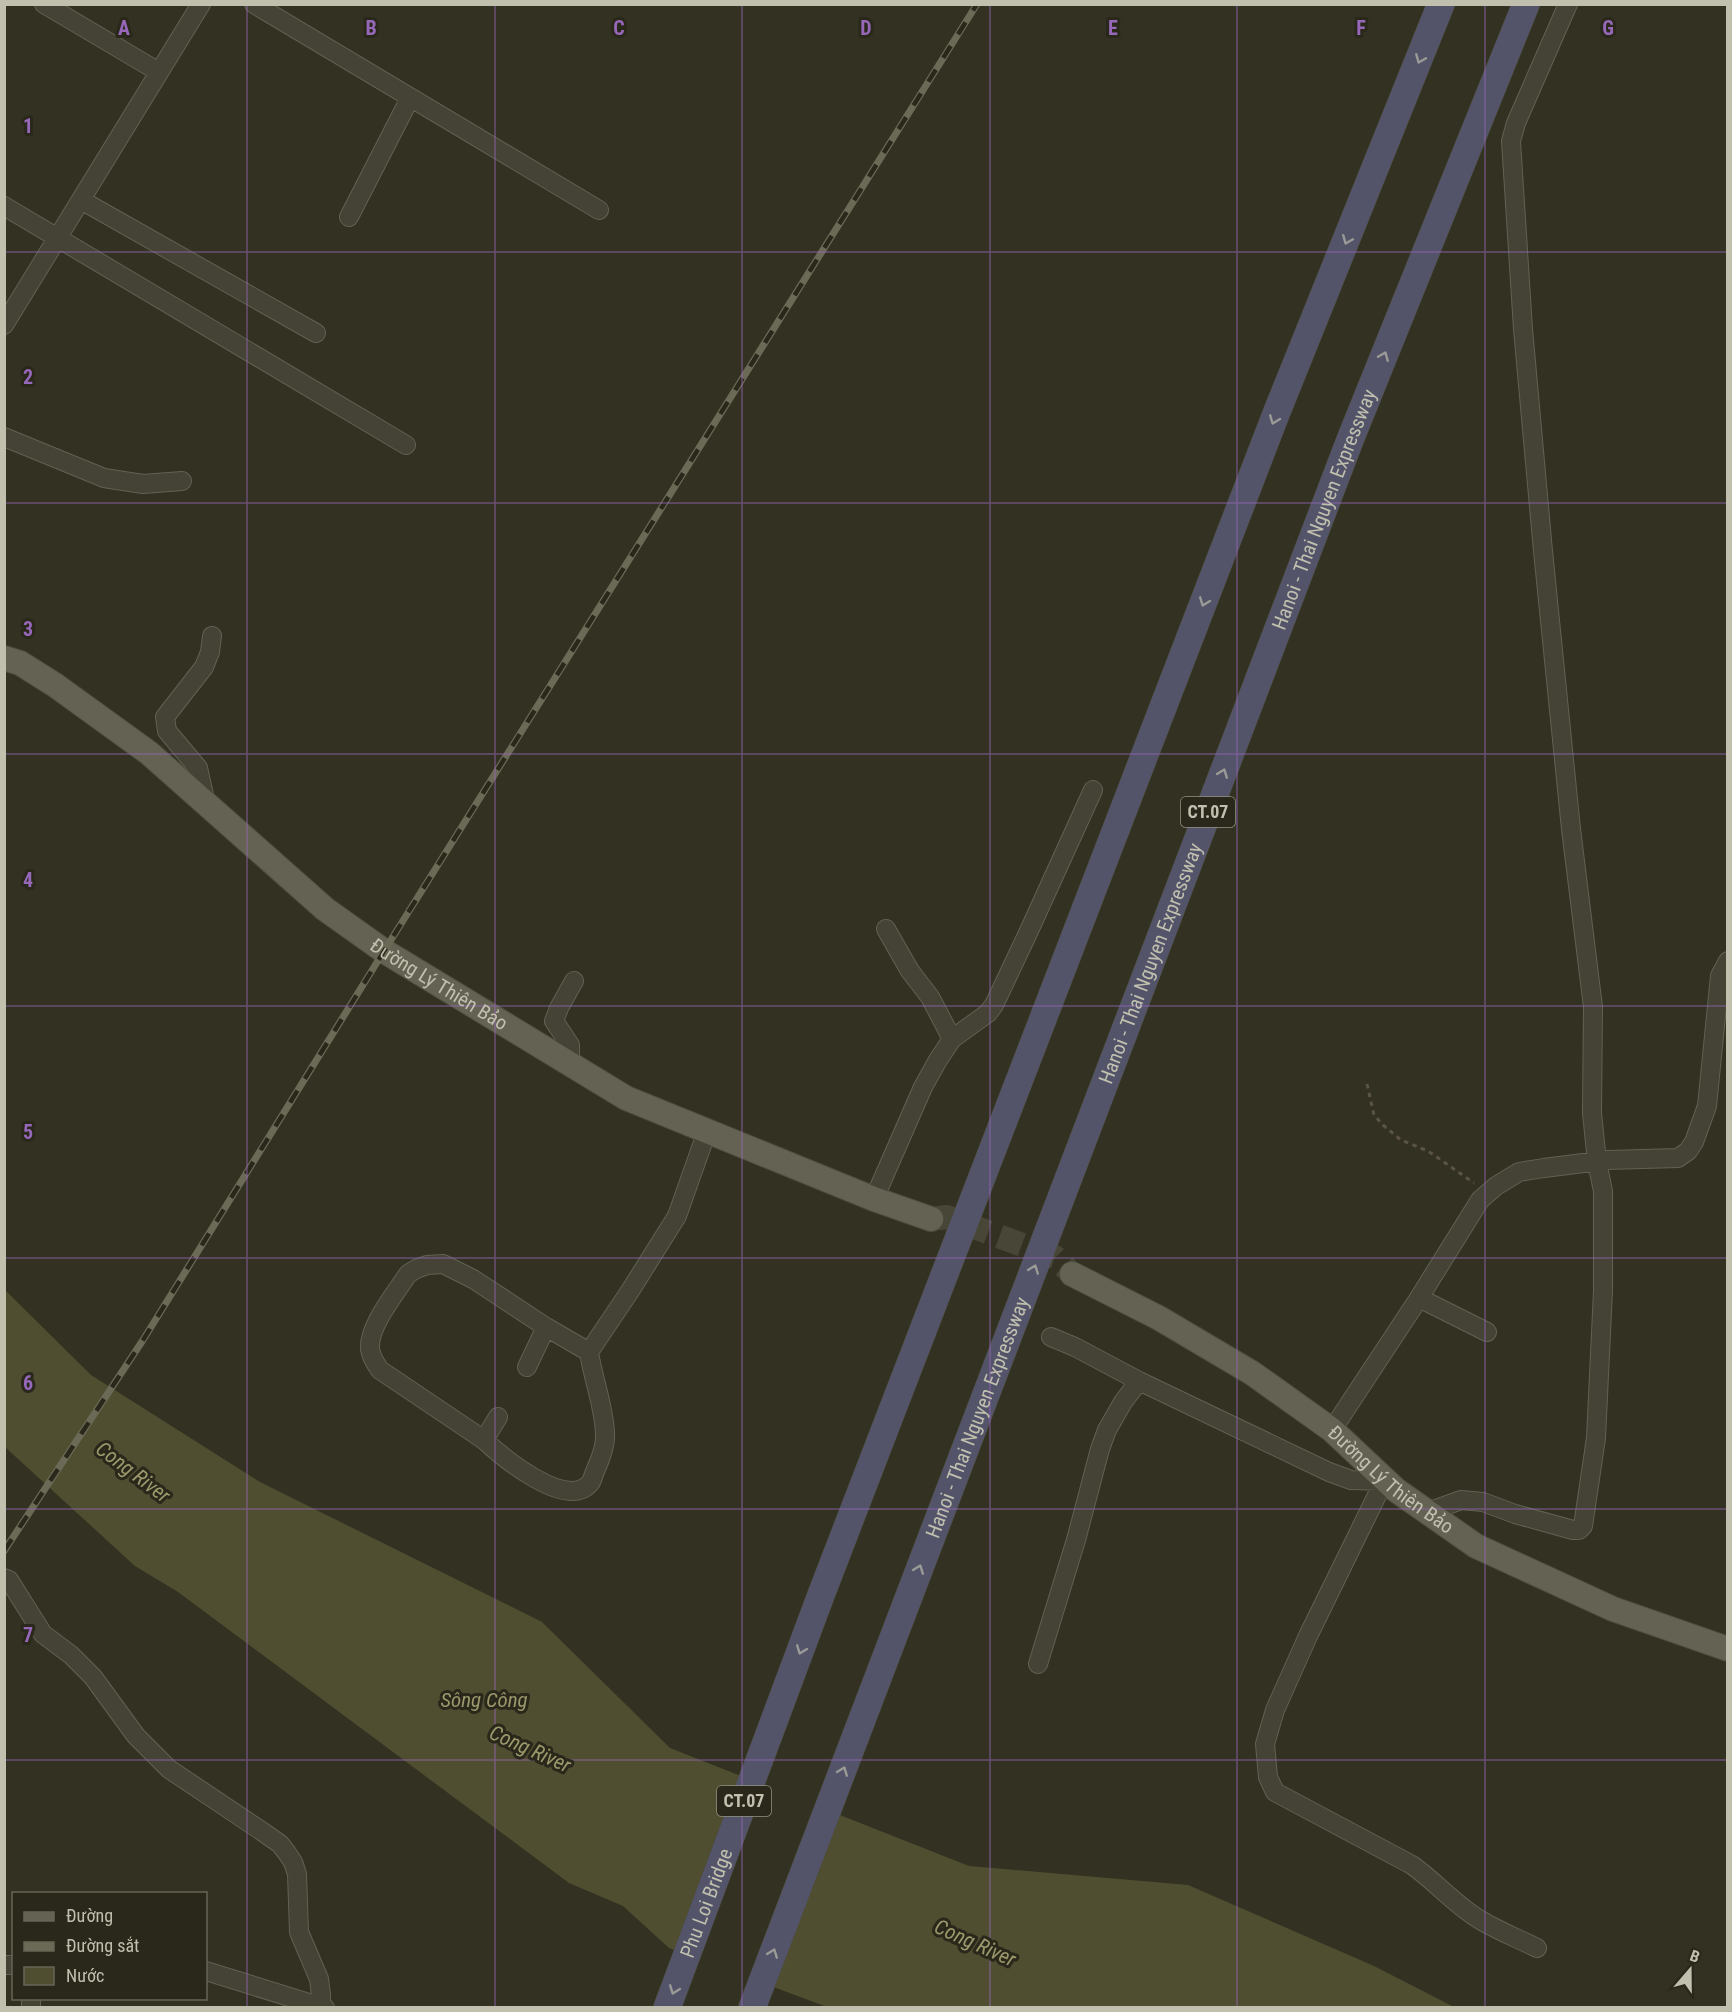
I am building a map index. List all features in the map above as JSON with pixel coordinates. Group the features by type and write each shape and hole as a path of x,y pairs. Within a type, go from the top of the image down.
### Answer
{"highway":[{"name":"Phu Loi Bridge","path":"667,2007 821,1595 1276,414 1442,4"},
{"name":"Hanoi - Thai Nguyen Expressway","path":"752,2007 1350,440 1526,4"}],"main road":[{"name":"Đường Lý Thiên Bảo","path":"4,658 20,663 149,753 325,909 384,951 626,1098 874,1199 931,1219"},
{"name":"Đường Lý Thiên Bảo","path":"1072,1274 1159,1318 1252,1373 1332,1431 1384,1480 1476,1546 1613,1609 1728,1649"}],"street":[{"path":"44,4 159,72"},
{"path":"4,325 201,4"},
{"path":"254,4 599,210"},
{"path":"1428,1512 1461,1500 1483,1502 1515,1514 1579,1530 1583,1526 1596,1438 1603,1291 1603,1191 1597,1162 1592,1113 1593,1006 1571,829 1543,551 1523,329 1510,141 1568,4"},
{"path":"350,217 410,98"},
{"path":"81,200 316,333"},
{"path":"4,206 406,445"},
{"path":"4,437 104,478 143,484 182,481"},
{"path":"207,804 198,768 167,730 165,717 204,667 210,651 212,636"},
{"path":"874,1199 923,1086 952,1039 988,1013 994,1005 1093,790"},
{"path":"886,929 910,970 930,997 952,1039"},
{"path":"1332,1431 1480,1200 1488,1192 1519,1172 1607,1160 1678,1158 1688,1151 1694,1142 1707,1106 1720,976 1728,961"},
{"path":"570,1064 570,1045 554,1021 558,1008 574,981"},
{"path":"589,1352 473,1279 443,1263 427,1265 408,1274 374,1328 370,1347 373,1360 380,1370 484,1440 529,1476 562,1490 579,1489 590,1483 601,1457 606,1436 589,1352 677,1216 707,1131"},
{"path":"1419,1298 1487,1332"},
{"path":"528,1367 546,1327"},
{"path":"1051,1337 1329,1472 1351,1480 1384,1480 1308,1636 1275,1710 1265,1744 1268,1778 1275,1792 1412,1865 1431,1878 1458,1904 1481,1921 1537,1948"},
{"path":"1038,1664 1076,1540 1100,1449 1107,1430 1123,1402 1139,1381"},
{"path":"484,1440 498,1417"},
{"path":"4,1578 9,1580 43,1634 71,1655 93,1677 136,1736 169,1769 263,1832 287,1852 293,1862 299,1891 298,1932 319,1979 323,2006 207,1971"}],"path":[{"path":"1367,1084 1374,1115 1383,1125 1401,1140 1428,1151 1488,1192"}],"water":[{"name":"Sông Công","path":"4,1289 91,1375 260,1482 542,1622 670,1748 969,1866 1188,1885 1374,1966 1454,2007 827,2007 669,1948 623,1906 569,1883 178,1592 135,1566 5,1447"}],"pier":[{"path":"753,1777 829,1807 761,1986 686,1957"}],"tunnel":[{"path":"931,1219 947,1217 1055,1257 1072,1274"}],"railway":[{"path":"4,1551 143,1340 977,4"}],"water label":[{"name":"Cong River","path":"133,1472"},
{"name":"Cong River","path":"530,1749"},
{"name":"Cong River","path":"975,1943"}]}
